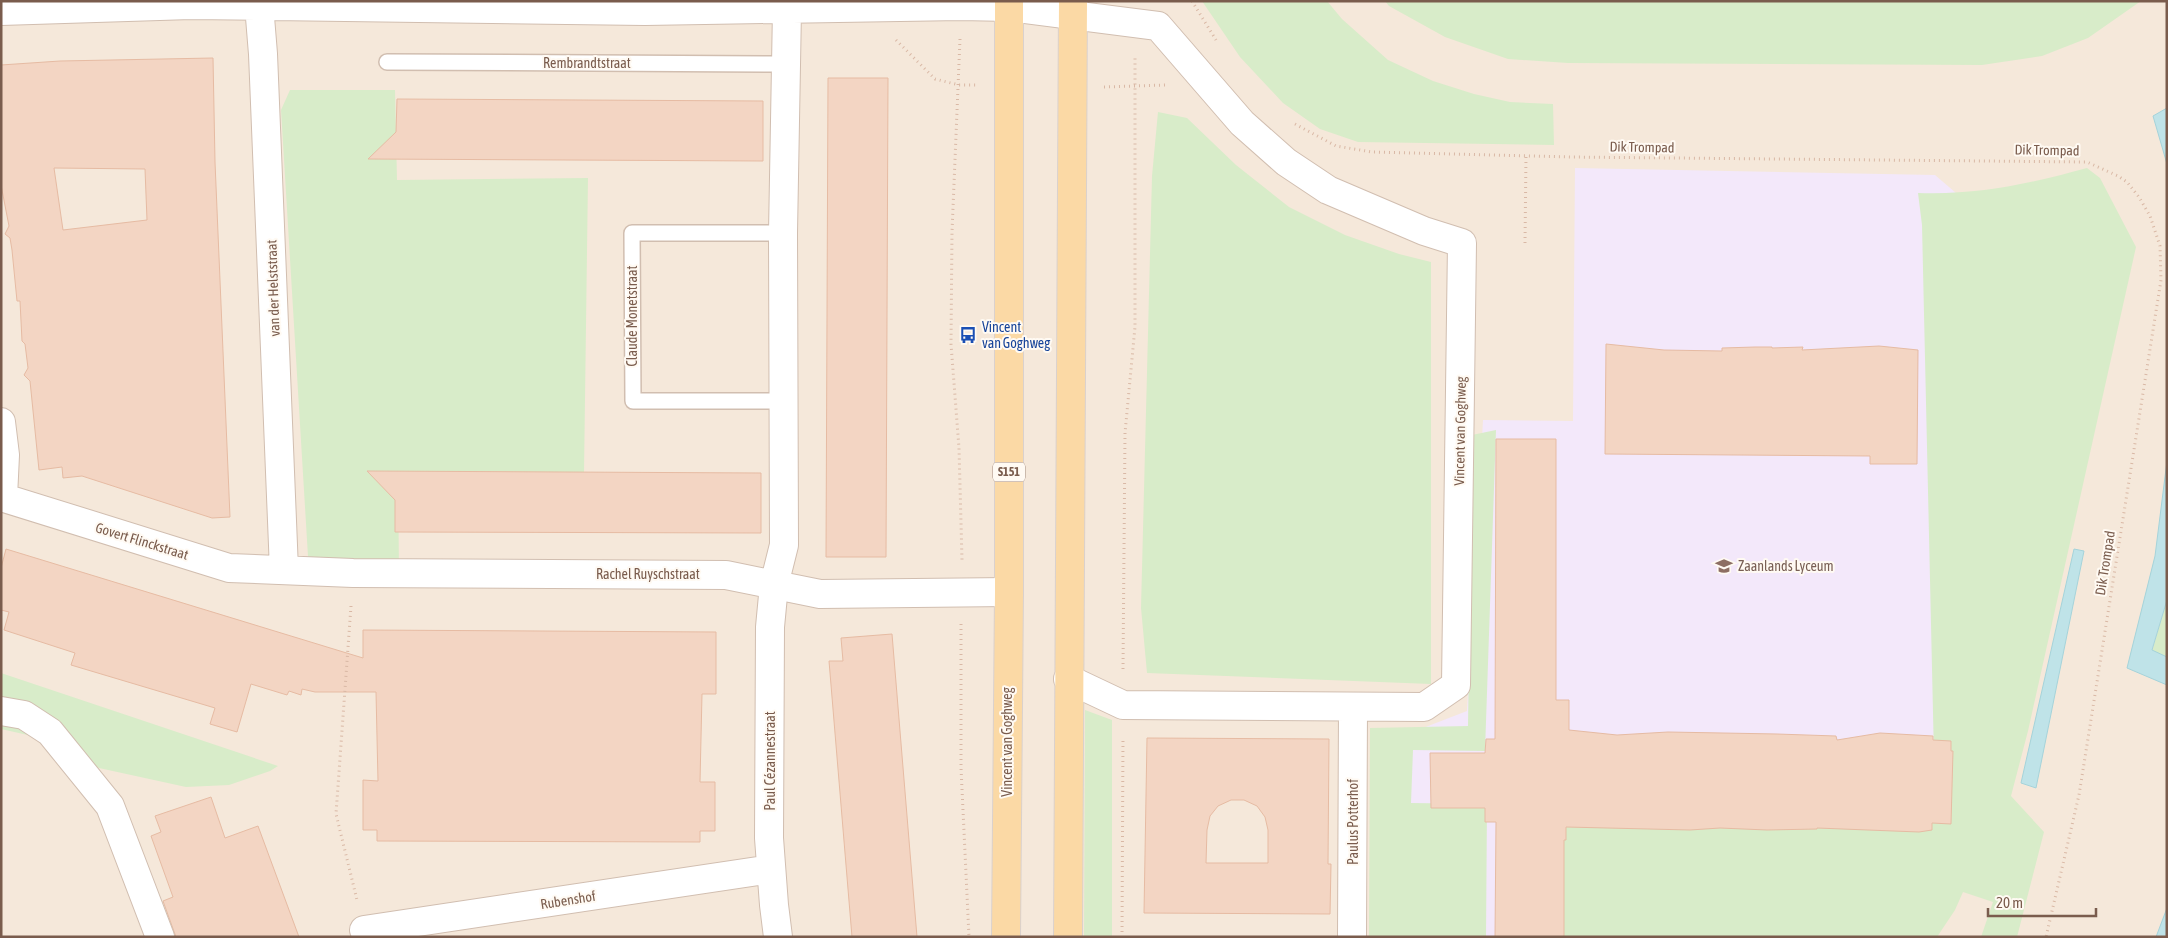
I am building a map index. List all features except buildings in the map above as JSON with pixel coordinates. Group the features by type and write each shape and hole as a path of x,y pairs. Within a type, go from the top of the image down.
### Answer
{"main road":[{"name":"Vincent van Goghweg","path":"1006,937 1009,592 1009,4"},
{"path":"1068,937 1073,8"}],"street":[{"path":"1,12 191,3 259,5 580,5 787,9 1009,4"},
{"name":"Vincent van Goghweg","path":"1009,4 1073,8 1158,26 1242,124 1286,162 1328,190 1424,230 1462,243 1456,685 1424,707 1123,705 1068,679"},
{"name":"van der Helststraat","path":"259,5 264,64 284,570"},
{"path":"774,585 784,545 783,232 787,9"},
{"path":"1,422 5,455 2,497"},
{"name":"Govert Flinckstraat","path":"2,497 229,568 284,570"},
{"name":"Rachel Ruyschstraat","path":"284,570 353,573 726,575 820,594 1009,592"},
{"name":"Paul Cézannestraat","path":"774,585 770,627 771,869 778,937"},
{"name":"Paulus Potterhof","path":"1352,937 1353,706"},
{"path":"1,711 24,715 50,732 110,806 160,937"},
{"name":"Rubenshof","path":"364,930 771,869"}],"lane":[{"name":"Rembrandtstraat","path":"388,62 786,64"},
{"name":"Claude Monetstraat","path":"783,232 632,233 632,243 633,401 783,401"}],"path":[{"path":"1192,1 1218,44"},
{"path":"961,6 960,85 952,232 951,344 960,474 962,591 961,768 969,937"},
{"path":"864,7 934,78 960,85"},
{"path":"1122,937 1125,433 1135,327 1135,87"},
{"name":"Dik Trompad","path":"1293,122 1336,146 1372,152 2087,162 2127,182 2139,197 2150,216 2160,246 2161,280 2078,795 2046,937"},
{"path":"1525,243 1526,155"},
{"path":"353,573 336,814 364,930"}],"shaded area":[{"path":"1,1 2167,1 2167,937 1,937"},
{"name":"Zaanlands Lyceum","path":"1575,168 1935,175 1970,205 1976,838 1858,937 1428,937 1384,743 1467,711 1483,420 1573,421"}],"green space":[{"path":"1202,1 1327,1 1342,19 1388,60 1433,81 1474,94 1510,102 1553,104 1554,145 1358,142 1320,129 1283,103 1240,57"},
{"path":"1385,1 2141,1 2088,38 2042,56 1982,65 1568,63 1508,59 1445,37 1389,6"},
{"path":"290,90 395,90 397,180 588,178 584,473 398,475 399,572 309,573 281,110"},
{"path":"1158,112 1187,118 1236,165 1289,207 1345,235 1399,254 1431,262 1431,684 1147,673 1141,608 1152,176"},
{"path":"2087,168 2100,178 2136,247 2028,731 2011,796 2044,832 2017,937 1981,937 1993,902 1963,892 1955,910 1937,937 1552,937 1555,827 1934,757 1922,225 1918,193 1962,192 2004,187"},
{"path":"1496,430 1485,751 1413,750 1411,803 1487,804 1486,937 1369,937 1370,728 1468,726 1472,435"},
{"path":"2167,600 2167,657 2152,651"},
{"path":"1,673 278,766 270,771 229,785 186,787 99,768 41,738 1,729"},
{"path":"1085,710 1112,720 1112,937 1084,937"}],"water":[{"path":"2167,108 2167,164 2153,116"},
{"path":"2167,461 2167,600 2152,650 2167,657 2167,685 2127,668 2155,556"},
{"path":"2074,549 2084,551 2036,788 2021,783"},
{"path":"2167,908 2167,937 2156,937"}],"place":[{"name":"Vincent van Goghweg","path":"968,335"},
{"name":"Zaanlands Lyceum","path":"1724,566"}]}
